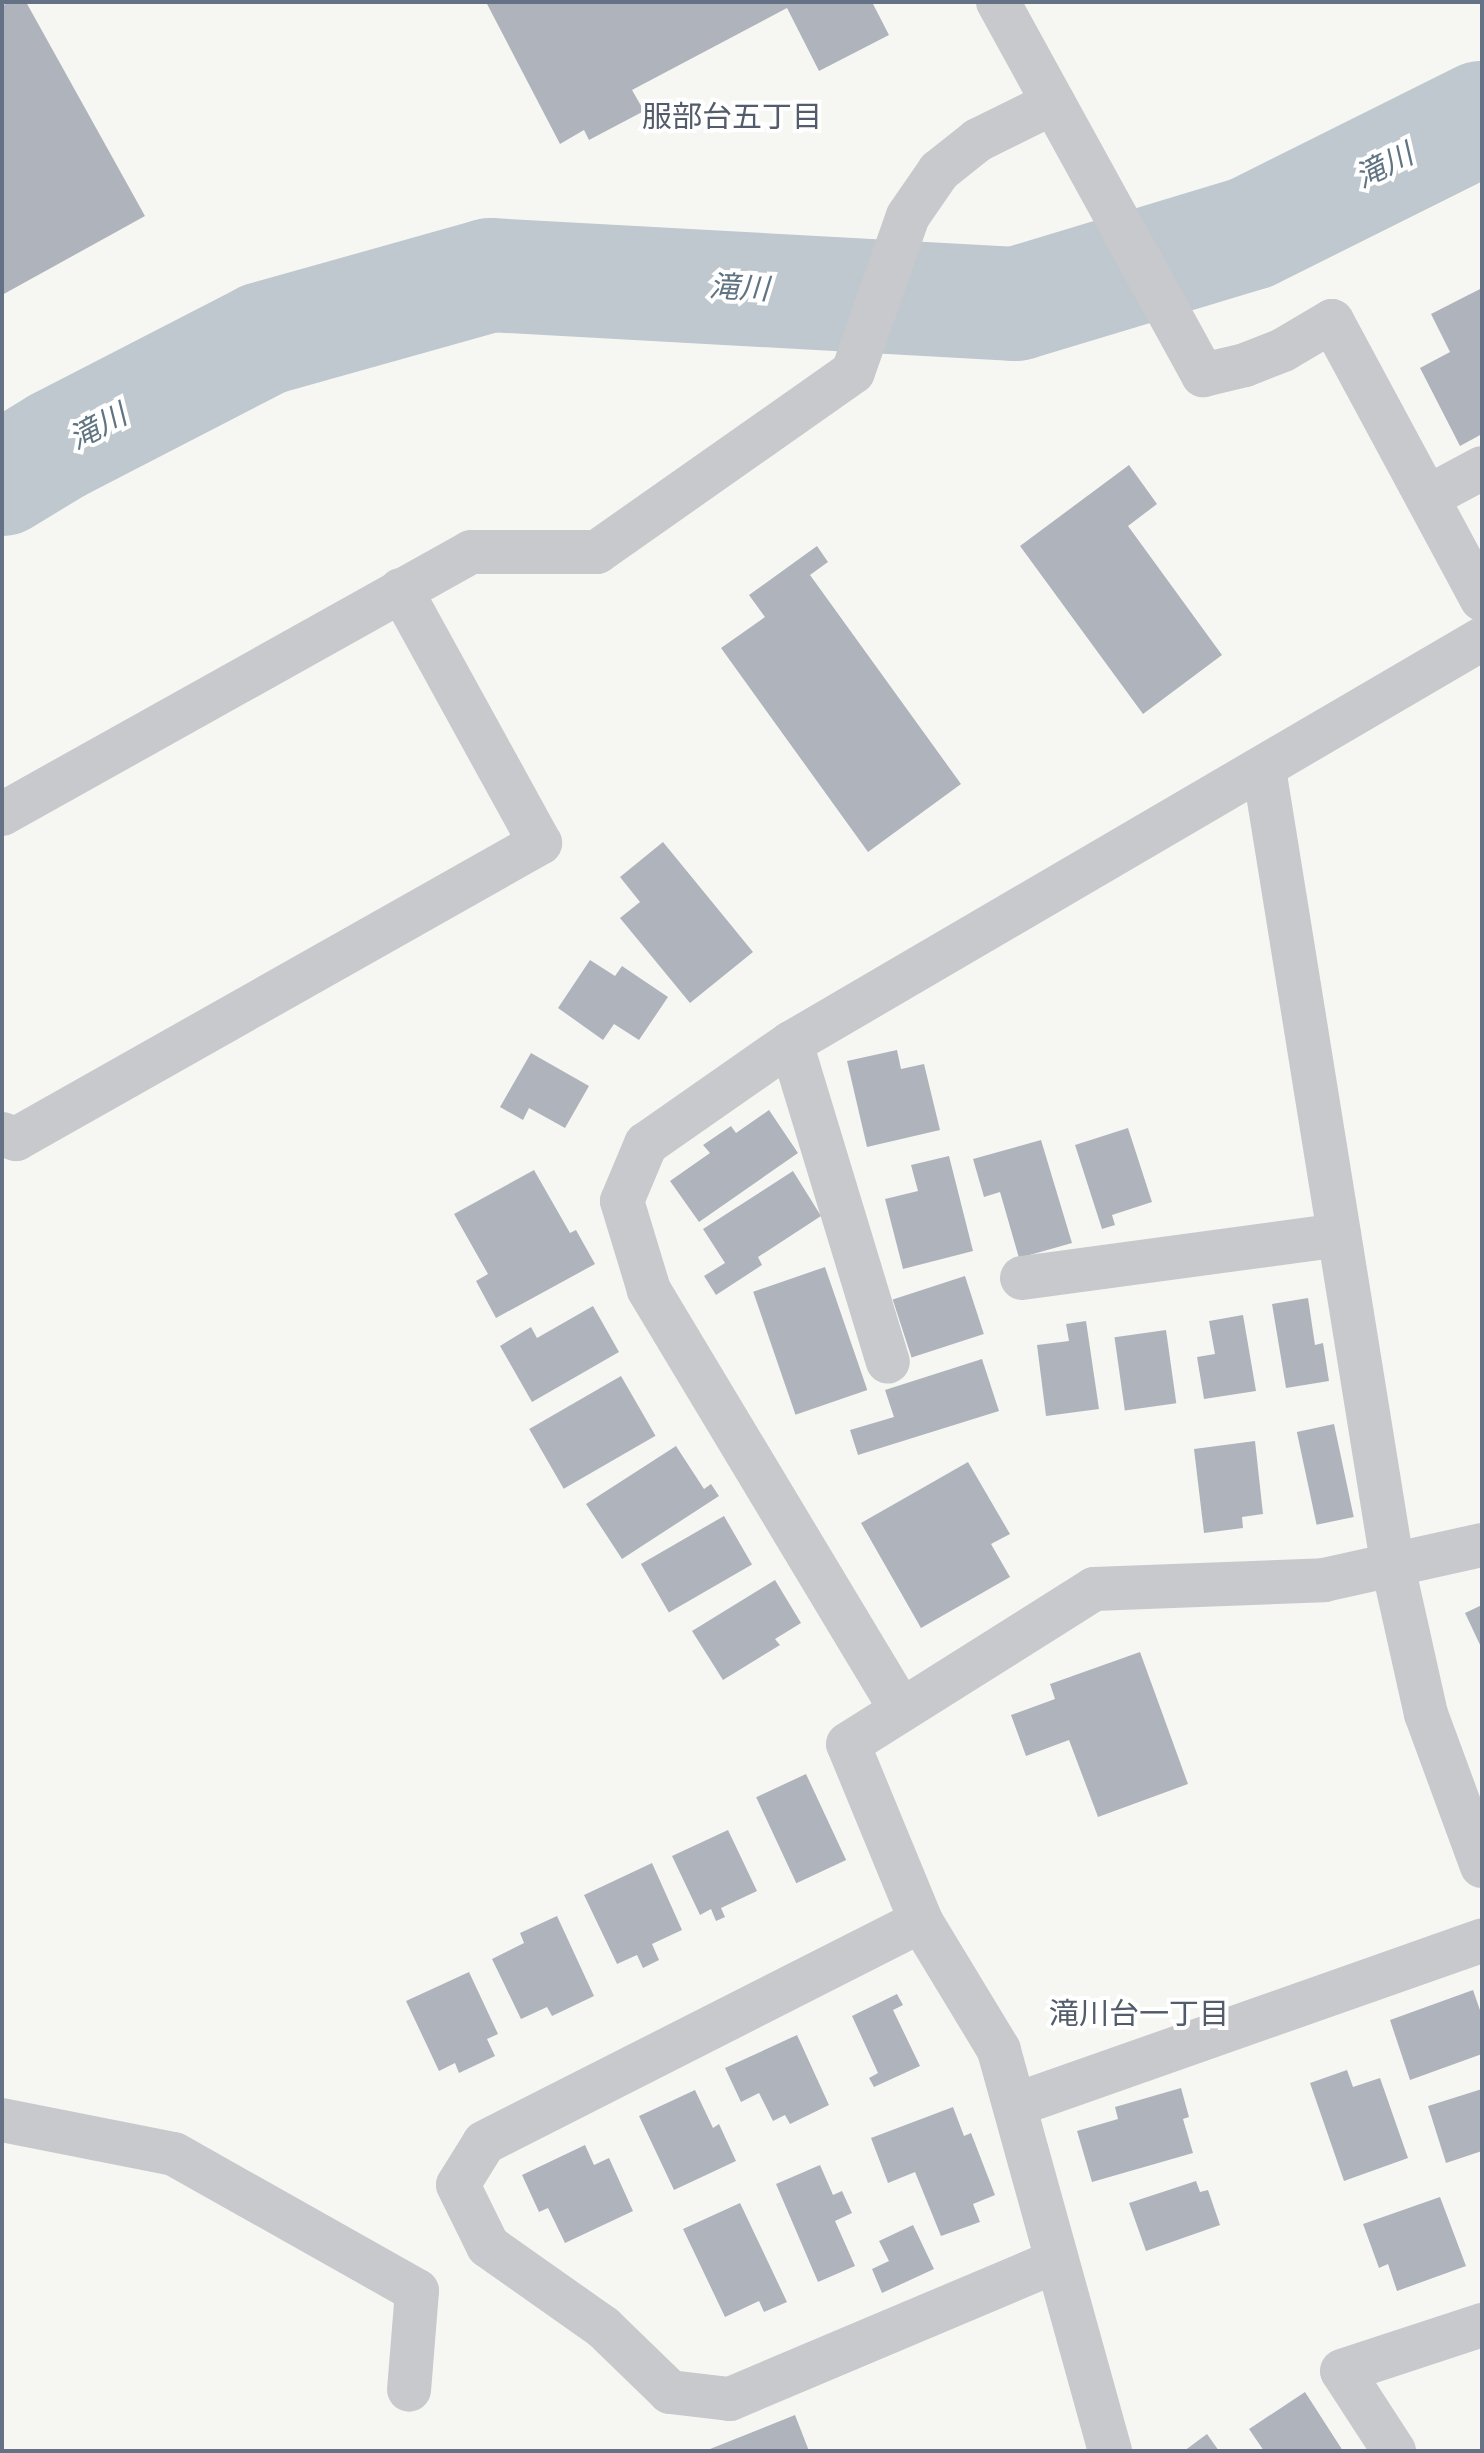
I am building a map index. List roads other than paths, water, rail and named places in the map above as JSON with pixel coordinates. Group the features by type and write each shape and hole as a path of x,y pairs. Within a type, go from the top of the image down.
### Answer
{"street":[{"path":"998,2 1203,375 1283,350 1332,321 1482,599"},
{"path":"2,814 471,552 597,552 853,372 908,216 939,171 978,140 1053,103"},
{"path":"1428,497 1482,468"},
{"path":"2,1134 16,1139 540,843 401,590"},
{"path":"900,1708 649,1290 622,1201 646,1144 791,1043 1482,639"},
{"path":"1264,769 1392,1562 1426,1714 1482,1866"},
{"path":"791,1043 888,1362"},
{"path":"1022,1278 1339,1235"},
{"path":"1110,2451 999,2050 921,1921 848,1744 900,1708 1094,1589 1324,1580 1392,1562 1482,1545"},
{"path":"921,1921 484,2143 458,2185 488,2246 603,2327 670,2392 730,2399 1057,2261"},
{"path":"1015,2105 1482,1941"},
{"path":"2,2120 174,2154 417,2291 409,2390"},
{"path":"1394,2451 1342,2371 1482,2325"}],"waterway":[{"name":"滝川","path":"2,479 58,445 263,339 490,275 1016,304 1251,233 1482,118"}],"district":[{"name":"服部台五丁目","path":"732,117"},
{"name":"滝川台一丁目","path":"1139,2014"}]}
